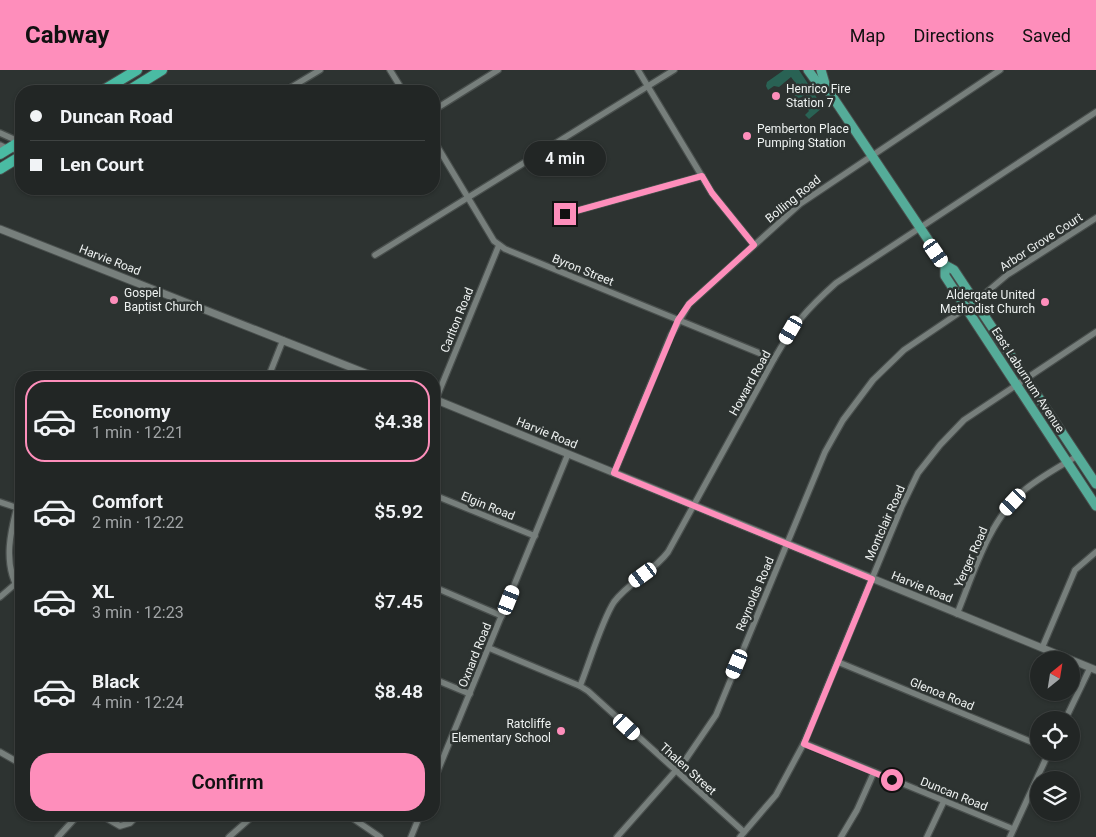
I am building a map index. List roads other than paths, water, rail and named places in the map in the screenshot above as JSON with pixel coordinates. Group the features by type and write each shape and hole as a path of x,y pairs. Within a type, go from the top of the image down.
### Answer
{"highway":[{"path":"112,85 137,70"},
{"path":"138,85 162,70"},
{"path":"0,169 15,160"}],"main road":[{"name":"East Laburnum Avenue","path":"808,70 816,81 826,87"},
{"name":"East Laburnum Avenue","path":"820,70 826,87 944,265 945,276 1096,506"},
{"name":"East Laburnum Avenue","path":"944,265 954,270 1096,484"}],"street":[{"path":"295,85 320,70"},
{"path":"390,70 399,85"},
{"path":"440,106 498,70"},
{"path":"638,70 712,193 754,245"},
{"path":"375,255 674,70"},
{"name":"Bolling Road","path":"614,473 678,320 689,304 800,204 1000,70"},
{"name":"Howard Road","path":"580,686 614,603 630,585 663,560 774,359 805,311 836,283 1096,112"},
{"path":"0,132 15,141"},
{"name":"Byron Street","path":"440,151 494,241 500,245 774,359"},
{"path":"565,214 702,176"},
{"name":"Arbor Grove Court","path":"975,302 1007,275 1096,218"},
{"name":"Harvie Road","path":"0,229 360,371"},
{"name":"Carlton Road","path":"440,387 500,245"},
{"name":"Reynolds Road","path":"617,837 676,771 716,715 825,452 843,420 873,380 904,350 975,302"},
{"name":"Montclair Road","path":"742,835 776,795 804,744 902,506 918,473 940,444 964,420 1096,332"},
{"path":"271,371 283,340"},
{"name":"Harvie Road","path":"440,403 1093,669"},
{"name":"Oxnard Road","path":"440,761 470,694 568,454"},
{"name":"Yerger Road","path":"957,614 988,539 1003,513 1023,491 1077,456"},
{"name":"Elgin Road","path":"440,497 535,536"},
{"path":"0,502 15,508"},
{"path":"0,597 14,585 8,573 6,547 15,521"},
{"path":"1042,648 1075,570 1096,552"},
{"path":"440,590 502,616"},
{"name":"Thalen Street","path":"489,648 580,686 676,771 742,835"},
{"name":"Glenoa Road","path":"838,662 1030,741"},
{"path":"1070,711 1093,669"},
{"path":"440,682 470,694"},
{"name":"Duncan Road","path":"804,744 1013,830"},
{"path":"0,752 15,761"},
{"path":"1010,837 1045,761"},
{"path":"841,837 857,810 874,772"},
{"path":"927,837 944,801"},
{"path":"58,837 73,821"},
{"path":"111,821 120,826 132,821"},
{"path":"229,837 247,821"},
{"path":"357,821 380,837"},
{"path":"411,837 418,821"}],"place":[{"name":"Henrico Fire Station 7","path":"776,96"},
{"name":"Pemberton Place Pumping Station","path":"747,136"},
{"name":"Gospel Baptist Church","path":"114,300"},
{"name":"Aldergate United Methodist Church","path":"1045,302"},
{"name":"Ratcliffe Elementary School","path":"561,731"}]}
